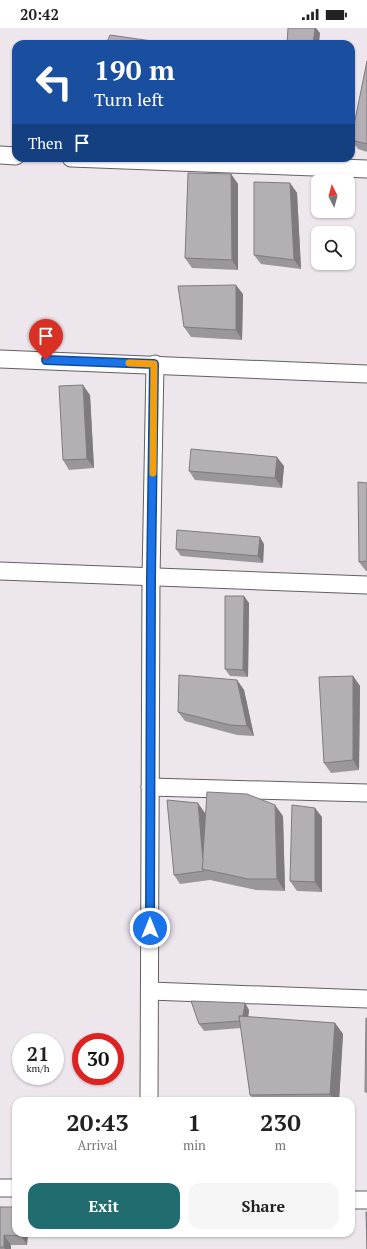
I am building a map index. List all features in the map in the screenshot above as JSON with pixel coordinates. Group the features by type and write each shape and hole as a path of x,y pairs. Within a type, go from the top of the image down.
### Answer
{"street":[{"path":"0,155 12,156"},
{"path":"179,162 367,169"},
{"path":"0,359 154,364 367,374"},
{"path":"149,1097 151,578 154,364"},
{"path":"0,571 151,578 367,585"},
{"path":"150,787 367,793"},
{"path":"150,991 367,999"},
{"path":"0,1188 12,1188"},
{"path":"355,1200 367,1200"}],"building":[{"path":"288,28 315,28 314,40 287,40"},
{"path":"110,35 145,40 108,40"},
{"path":"367,61 367,144 355,141 355,120"},
{"path":"188,173 231,174 232,260 185,258"},
{"path":"254,182 290,183 294,260 254,255"},
{"path":"236,285 236,330 184,327 178,286"},
{"path":"83,385 87,459 63,460 59,386"},
{"path":"191,449 277,457 275,478 189,471"},
{"path":"358,482 367,483 367,561 359,562"},
{"path":"177,530 260,537 258,556 176,549"},
{"path":"225,596 244,596 243,670 225,669"},
{"path":"179,675 237,680 247,726 230,725 178,712"},
{"path":"353,676 353,760 324,763 319,677"},
{"path":"207,792 247,794 275,805 277,879 248,879 202,869"},
{"path":"167,800 198,803 203,861 202,869 204,871 174,875"},
{"path":"292,805 315,808 315,882 290,881"},
{"path":"191,1001 245,1003 243,1016 239,1016 240,1021 199,1024"},
{"path":"239,1016 335,1023 330,1094 250,1095"},
{"path":"366,1018 367,1092 365,1092"},
{"path":"0,1207 12,1207 12,1235 4,1235 4,1247 0,1247"},
{"path":"366,1212 367,1212 367,1249"}],"slow traffic":[{"path":"129,363 154,364 153,473"}],"route":[{"path":"46,360 154,364 151,578 150,928"}]}
